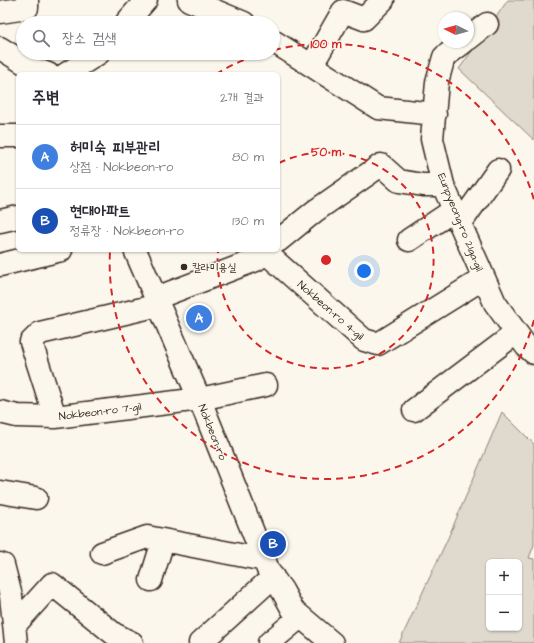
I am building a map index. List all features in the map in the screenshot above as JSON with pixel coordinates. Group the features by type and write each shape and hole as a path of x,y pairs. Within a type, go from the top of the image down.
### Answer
{"street":[{"path":"0,12 27,8 27,0"},
{"path":"132,16 146,0"},
{"path":"189,0 227,16"},
{"path":"312,65 343,11 364,19 383,0"},
{"path":"474,34 488,24"},
{"path":"280,45 378,108 434,114"},
{"path":"0,48 16,58"},
{"name":"Eunpyeong-ro 21ga-gil","path":"456,48 444,57 437,82 432,139 443,185 495,303 526,346 534,353"},
{"path":"19,60 32,68 43,72"},
{"path":"69,72 89,60"},
{"path":"0,136 16,136"},
{"path":"280,240 315,211 381,165 399,181 423,185 443,185"},
{"path":"409,240 457,217 498,170"},
{"path":"0,221 16,217"},
{"path":"0,265 53,252"},
{"name":"Nokbeon-ro","path":"136,252 200,399 269,569 293,610 321,639"},
{"path":"56,417 31,342 40,333 157,302 256,260 265,252"},
{"name":"Nokbeon-ro 4-gil","path":"274,252 364,340 378,344 484,278"},
{"path":"414,410 516,333"},
{"name":"Nokbeon-ro 7-gil","path":"0,412 17,416 56,417 200,399 266,385"},
{"path":"0,492 36,498"},
{"path":"102,553 147,537 269,569 200,643"},
{"path":"151,580 163,541"},
{"path":"0,564 4,565 11,596 16,638"},
{"path":"16,638 52,584 114,634 132,643"},
{"path":"270,643 300,617"}],"shaded area":[{"path":"508,0 534,0 534,140 459,69"},
{"path":"502,412 534,444 534,545 529,558 534,559 534,643 399,643 448,538"}],"place":[{"name":"칼라미용실","path":"184,267"},
{"name":"허미숙 피부관리","path":"199,318"},
{"name":"현대아파트","path":"273,544"}]}
